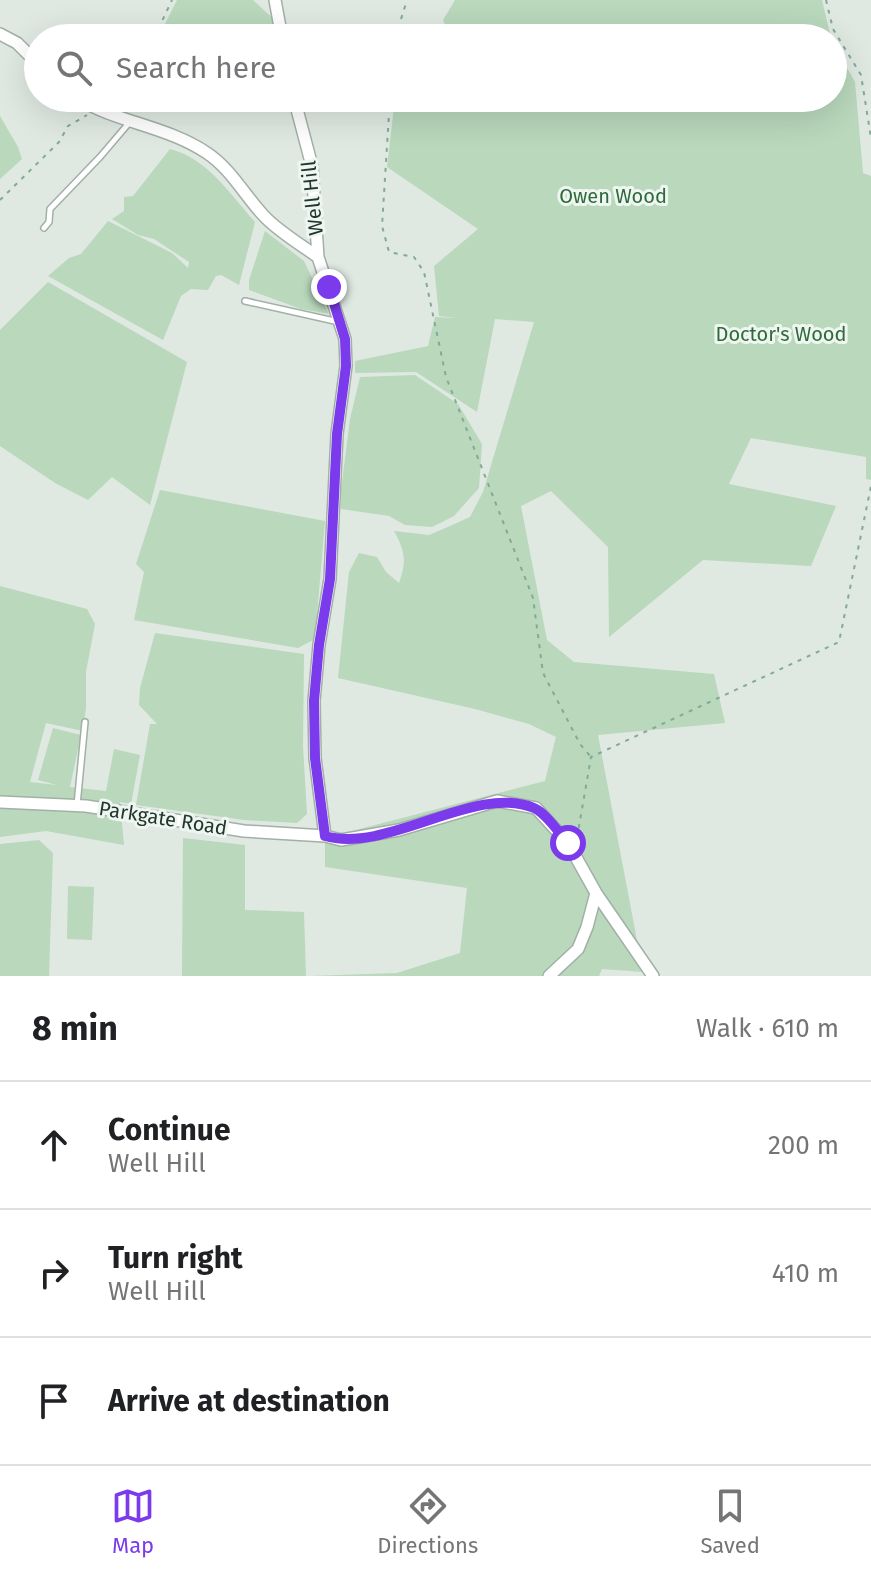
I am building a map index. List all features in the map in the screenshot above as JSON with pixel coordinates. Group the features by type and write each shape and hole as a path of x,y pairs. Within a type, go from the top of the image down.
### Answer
{"street":[{"path":"275,0 279,24"},
{"path":"0,34 24,50"},
{"path":"102,112 161,131 208,154 229,173 267,219 318,257"},
{"name":"Well Hill","path":"298,112 312,166 318,257 345,339 346,366 337,434 330,579 314,701 315,758 325,836"},
{"path":"325,836 341,840 399,830 497,801 536,808 568,843 596,893 653,976"},
{"name":"Parkgate Road","path":"0,802 77,806 244,831 325,836"},
{"path":"549,976 578,949 596,893"}],"lane":[{"path":"44,228 49,222 50,209 129,122"},
{"path":"245,301 340,323"},
{"path":"77,806 85,722"}],"path":[{"path":"161,24 172,0"},
{"path":"398,24 407,0"},
{"path":"826,0 832,24"},
{"path":"847,52 861,75 871,138"},
{"path":"0,200 59,142 68,126 92,112"},
{"path":"389,112 382,226 389,252 414,257 424,272 446,377 490,482 533,598 543,673 580,744 591,757"},
{"path":"591,757 839,642 871,486"},
{"path":"574,855 591,757"}],"green space":[{"path":"177,0 253,0 279,24 165,24"},
{"path":"455,0 822,0 828,24 445,24 443,20"},
{"path":"847,68 855,82 863,173 871,176 871,480 866,479 866,457 751,438 729,484 836,506 811,566 703,560 609,637 608,547 551,491 521,506 547,640 574,662 714,674 725,723 598,735 643,972 602,969 599,976 310,976 397,973 460,953 467,888 325,867 325,838 545,781 556,737 529,724 475,709 338,678 349,572 359,553 377,557 386,572 399,583 404,556 394,531 429,535 470,517 483,492 534,322 495,319 477,412 416,372 355,373 355,361 428,346 435,317 456,318 439,316 434,266 478,229 387,167 393,112 847,112"},
{"path":"0,116 22,159 0,179"},
{"path":"170,149 207,169 255,222 239,285 221,275 216,276 208,290 191,289 181,296 163,340 48,276 69,258 81,254 108,221 172,253 188,268 189,262 154,239 138,235 112,219 124,211 124,197 133,196"},
{"path":"265,231 304,261 329,314 301,309 249,290 249,280"},
{"path":"48,282 187,362 150,505 112,477 88,500 55,483 0,446 0,330"},
{"path":"415,375 458,404 482,444 479,488 454,516 432,527 405,525 389,516 341,509 350,419 360,377"},
{"path":"160,490 325,521 315,639 298,648 134,620 144,572 136,564"},
{"path":"0,586 87,609 95,624 86,672 83,731 46,723 30,782 57,785 38,780 53,728 81,735 70,787 106,791 114,749 140,755 131,804 120,802 124,845 46,831 0,837"},
{"path":"155,633 304,654 303,746 307,814 297,823 244,820 136,805 150,724 157,724 139,705 140,688"},
{"path":"183,838 245,845 245,910 304,912 306,976 182,976"},
{"path":"39,840 53,853 49,976 0,976 0,844"},
{"path":"68,886 94,887 92,940 67,939"}],"route":[{"path":"329,287 345,339 346,366 337,434 330,579 314,701 315,758 325,836 341,840 399,830 497,801 536,808 568,843"}],"park label":[{"name":"Owen Wood","path":"613,196"},
{"name":"Doctor's Wood","path":"781,334"}]}
